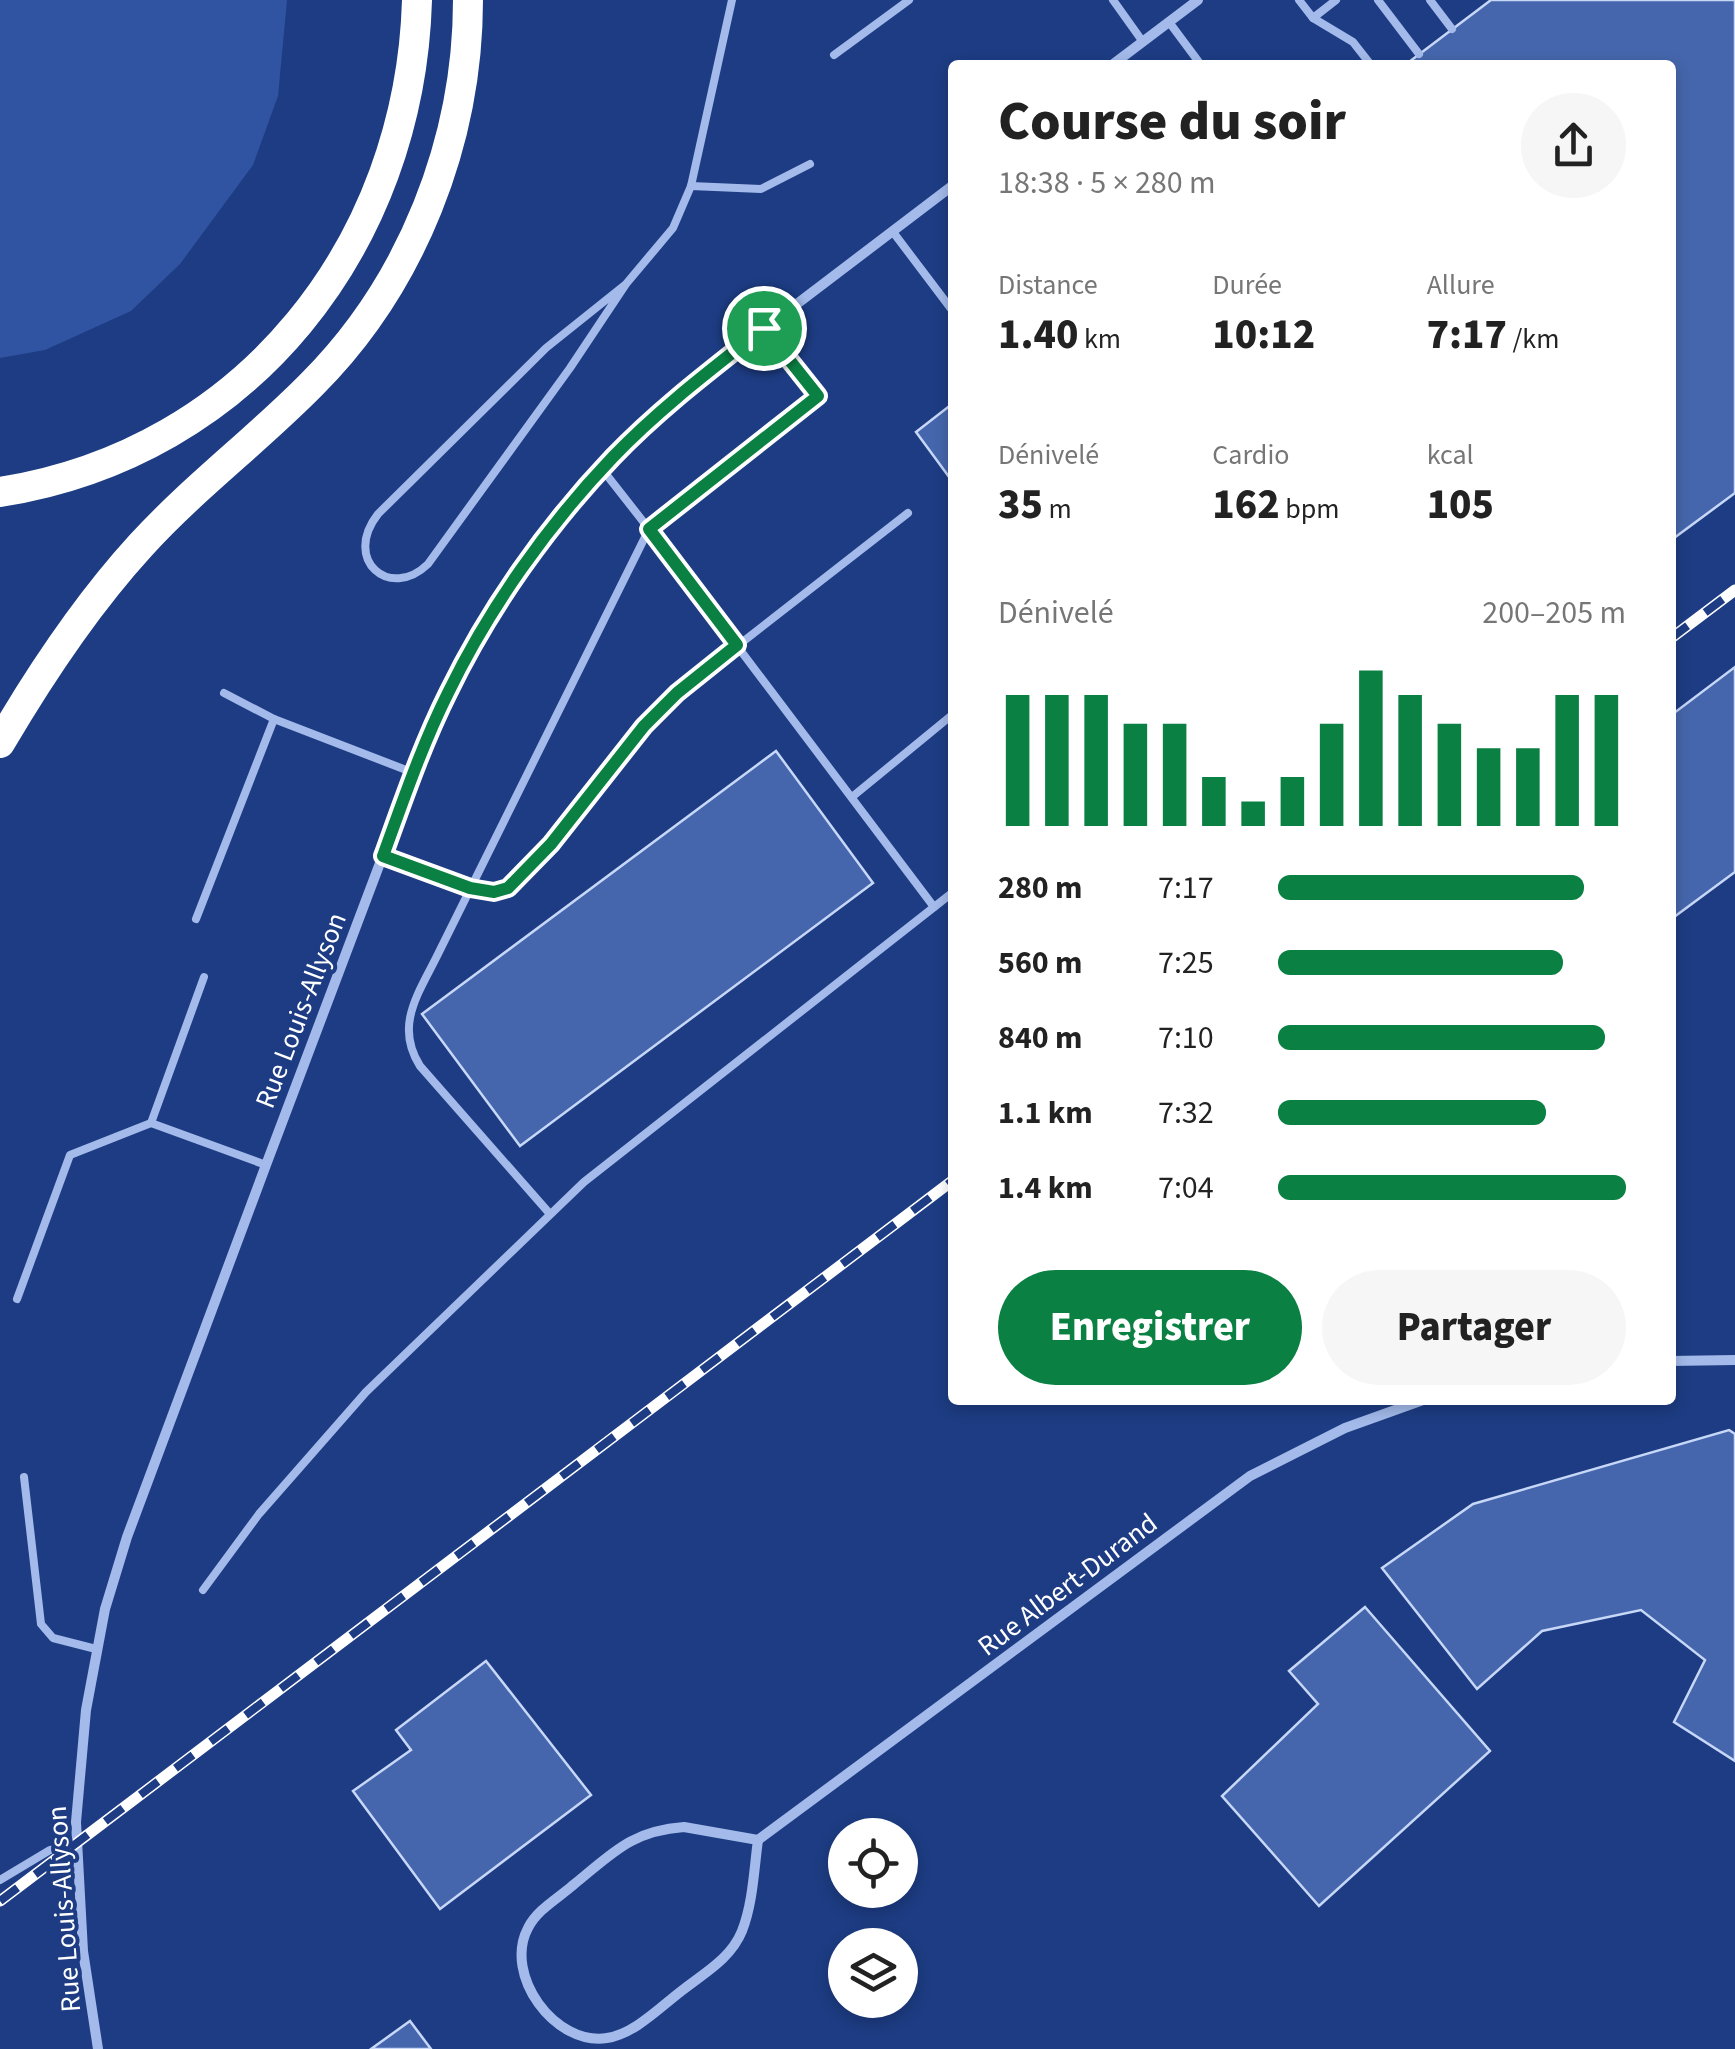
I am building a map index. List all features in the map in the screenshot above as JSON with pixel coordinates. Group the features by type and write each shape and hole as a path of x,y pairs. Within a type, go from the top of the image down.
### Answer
{"highway":[{"path":"0,492 90,468 167,433 238,384 303,320 347,256 375,201 392,155 413,65 417,0"},
{"path":"0,743 60,648 122,567 167,518 315,382 384,293 421,223 447,152 463,77 468,0"}],"street":[{"path":"1119,60 1198,0"},
{"name":"Rue Louis-Allyson","path":"98,2049 83,1951 76,1842 82,1745 96,1650 127,1537 447,694 488,621 553,528 602,469 660,413 764,328 948,189"},
{"path":"1676,1361 1735,1360"},
{"name":"Rue Albert-Durand","path":"758,1840 1250,1476 1346,1428 1409,1405"},
{"path":"684,1827 758,1840 748,1915 726,1957 636,2026 616,2036 584,2038 556,2023 527,1983 521,1960 528,1927 543,1909 628,1842 654,1829 684,1827"}],"lane":[{"path":"626,284 546,348 378,514 364,543 367,558 377,570 389,577 402,578 416,574 428,564 559,384 626,284 673,228 691,186 732,0"},
{"path":"834,55 909,0"},
{"path":"1113,0 1143,42"},
{"path":"1299,0 1313,18 1353,42 1367,60"},
{"path":"1313,18 1336,0"},
{"path":"1378,0 1419,54"},
{"path":"1430,0 1452,29"},
{"path":"1169,22 1197,60"},
{"path":"691,186 761,189 810,164"},
{"path":"892,232 948,305"},
{"path":"550,1214 420,1066 409,1044 408,1025 470,888 649,529 818,396 764,328"},
{"path":"602,469 934,907"},
{"path":"383,856 470,888 494,892 508,888 521,878 644,726 677,693 908,513"},
{"path":"224,693 274,719 414,773"},
{"path":"852,797 948,718"},
{"path":"196,919 274,719"},
{"path":"202,1590 259,1514 366,1392 584,1182 948,896"},
{"path":"151,1123 204,977"},
{"path":"17,1299 70,1154 151,1123 266,1165"},
{"path":"24,1477 41,1624 53,1638 96,1650"},
{"path":"0,1880 50,1850 76,1842"}],"shaded area":[{"path":"0,0 287,0 278,96 253,165 180,264 131,311 45,350 0,358"}],"building":[{"path":"1491,0 1735,0 1735,493 1676,537 1676,60 1412,60"},
{"path":"948,407 948,476 916,432"},
{"path":"1735,667 1735,872 1676,916 1676,711"},
{"path":"776,751 873,883 520,1146 422,1014"},
{"path":"1729,1430 1735,1434 1735,1761 1674,1722 1705,1660 1641,1610 1542,1631 1477,1689 1382,1568 1473,1504"},
{"path":"1365,1607 1490,1751 1319,1906 1222,1796 1318,1704 1289,1671"},
{"path":"486,1661 591,1795 440,1909 353,1791 411,1750 396,1730"},
{"path":"410,2021 431,2049 371,2049"}],"railway":[{"path":"1676,634 1735,590"},
{"path":"0,1901 948,1184"}],"route":[{"path":"764,328 818,396 649,529 737,645 677,693 644,726 551,844 508,888 494,892 470,888 383,856 447,694 519,574 612,458 684,392 764,328"}]}
